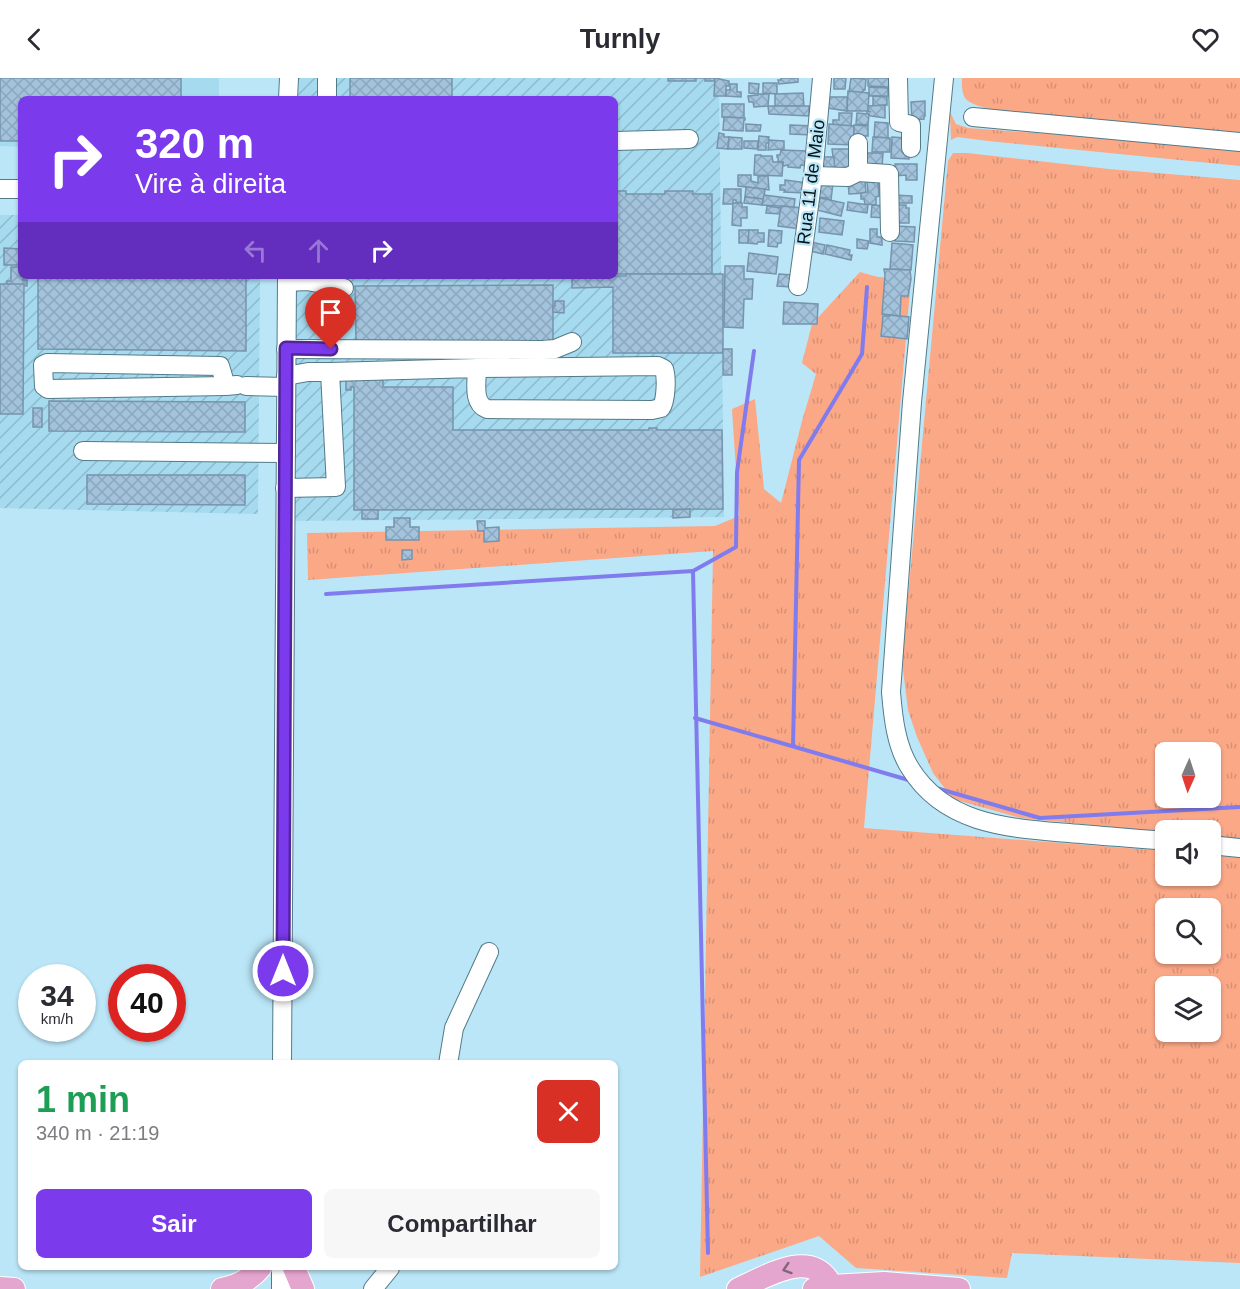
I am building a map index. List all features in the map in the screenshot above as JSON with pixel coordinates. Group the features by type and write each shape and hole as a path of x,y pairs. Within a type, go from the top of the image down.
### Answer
{"main road":[{"path":"738,1289 791,1266 803,1265 824,1275 826,1288 884,1283 959,1289"},
{"path":"222,1289 237,1286 248,1280 258,1270"},
{"path":"295,1270 303,1289"},
{"path":"0,1288 14,1289"}],"street":[{"path":"288,96 289,78"},
{"path":"327,78 327,96"},
{"name":"Rua 11 de Maio","path":"798,286 813,176 822,78"},
{"path":"898,78 899,122 910,125 911,148"},
{"path":"944,78 912,402 891,692 893,717 899,742 909,767 931,795 956,810 991,824 1031,830 1155,840"},
{"path":"973,117 1240,142"},
{"path":"618,141 689,139"},
{"path":"858,142 858,172"},
{"path":"813,176 848,177 858,172 889,174 890,232"},
{"path":"282,1060 287,279 344,288"},
{"path":"286,348 542,350 555,349 572,342"},
{"path":"236,386 220,366 47,363 43,365 44,386 48,389 236,386 286,381 308,372 477,368 658,366 664,369 666,374 664,404 661,408 652,410 487,409 477,400 477,368"},
{"path":"285,488 336,487 330,372"},
{"path":"83,451 286,453"},
{"path":"1221,846 1240,848"},
{"path":"449,1060 454,1028 489,952"},
{"path":"281,1270 281,1289"},
{"path":"373,1289 388,1270"}],"shaded area":[{"path":"0,78 219,78 219,96 18,96 18,147 0,146"},
{"path":"299,78 719,78 724,517 292,521 295,279 618,279 618,96 298,96"},
{"path":"0,215 18,215 18,279 260,279 258,514 0,508"}],"green space":[{"path":"962,78 1240,78 1240,134 988,109 975,105 964,97"},
{"path":"950,112 956,124 968,128 1240,148 1240,166 957,137 951,140"},
{"path":"953,153 1240,180 1240,839 1221,838 1221,820 1155,820 1155,831 1021,818 953,799 933,773 917,737 908,710 902,662 948,161"},
{"path":"860,272 878,277 911,279 864,828 1155,850 1155,886 1221,886 1221,855 1240,857 1240,1263 1012,1253 1007,1278 856,1268 819,1236 700,1277 713,551 308,580 307,533 715,526 739,516 732,409 755,399 764,489 781,503 816,374 802,363 812,324"}],"building":[{"path":"0,78 181,78 181,96 18,96 18,141 0,141"},
{"path":"350,78 452,78 452,96 350,96"},
{"path":"668,78 696,78 696,81 668,81"},
{"path":"705,78 715,78 714,81 705,81"},
{"path":"715,78 729,81 729,86 726,86 726,96 714,96"},
{"path":"798,78 798,82 779,84 778,80"},
{"path":"834,78 846,78 845,89 834,89"},
{"path":"851,78 866,79 863,93 849,92"},
{"path":"868,78 889,78 889,87 868,86"},
{"path":"749,83 759,84 758,94 749,93"},
{"path":"763,83 777,83 777,94 763,93"},
{"path":"730,84 737,84 737,92 741,92 741,97 726,96 726,90 730,90"},
{"path":"869,87 888,88 888,96 869,96"},
{"path":"848,91 869,93 868,111 847,111"},
{"path":"803,93 804,106 775,106 775,94"},
{"path":"769,94 768,106 754,107 753,102 749,102 748,96"},
{"path":"873,96 887,97 887,105 873,106"},
{"path":"829,97 847,97 847,111 828,108"},
{"path":"925,101 924,119 912,120 911,102"},
{"path":"722,104 744,104 744,118 722,117"},
{"path":"885,105 885,118 867,114 867,111 871,112 868,111 868,106"},
{"path":"768,106 809,106 809,116 769,114"},
{"path":"839,113 852,113 851,126 833,125 833,120 839,120"},
{"path":"857,113 869,114 868,125 856,124"},
{"path":"724,117 745,118 743,131 723,130"},
{"path":"875,122 888,123 888,138 874,137"},
{"path":"746,124 761,125 760,131 746,131"},
{"path":"829,124 854,126 854,145 828,144"},
{"path":"790,125 814,126 813,135 790,134"},
{"path":"854,125 868,126 868,136 854,136"},
{"path":"719,133 724,134 724,137 729,137 728,149 717,148"},
{"path":"759,136 769,137 766,150 758,150"},
{"path":"729,137 742,138 742,149 728,149"},
{"path":"873,137 890,138 890,152 872,152"},
{"path":"892,137 905,138 909,159 891,158"},
{"path":"769,140 784,141 784,149 768,150"},
{"path":"744,141 758,141 757,149 744,148"},
{"path":"832,149 849,149 851,170 835,171"},
{"path":"781,150 808,151 809,166 801,165 800,168 783,166 783,162 778,162 777,157"},
{"path":"866,153 883,153 882,167 861,166"},
{"path":"755,155 772,156 773,162 783,162 782,176 754,175"},
{"path":"820,157 834,157 835,173 819,174"},
{"path":"895,164 917,164 917,180 906,180 906,175 895,176"},
{"path":"738,175 751,175 751,181 758,183 758,176 768,176 769,190 738,186"},
{"path":"785,180 807,183 806,193 780,190 780,185 785,185"},
{"path":"819,181 833,183 831,200 817,197"},
{"path":"865,181 866,193 849,194 848,182"},
{"path":"878,181 879,196 876,197 876,205 865,204 864,199 861,199 861,193 868,192 867,182"},
{"path":"746,187 765,189 764,199 745,197"},
{"path":"724,189 741,189 741,203 733,200 733,204 723,204"},
{"path":"618,191 626,191 626,194 693,191 693,194 712,194 712,274 618,274"},
{"path":"764,195 795,199 794,207 762,205"},
{"path":"893,195 912,196 912,203 893,203"},
{"path":"745,197 763,199 762,205 744,203"},
{"path":"820,198 844,203 841,216 817,210"},
{"path":"848,202 868,205 867,213 847,210"},
{"path":"733,203 742,203 742,207 747,207 747,218 741,218 741,226 732,225"},
{"path":"872,205 886,206 886,218 871,217"},
{"path":"897,205 906,205 906,208 909,208 909,223 893,223"},
{"path":"767,206 781,208 780,214 766,213"},
{"path":"781,206 803,208 801,229 778,226"},
{"path":"820,218 844,221 842,235 819,232"},
{"path":"896,226 915,227 914,242 895,241"},
{"path":"870,229 877,229 877,237 882,237 882,245 870,243"},
{"path":"739,230 749,230 748,243 739,243"},
{"path":"749,230 764,233 764,242 748,243"},
{"path":"769,230 782,231 781,243 778,243 777,247 768,246"},
{"path":"857,239 869,241 867,249 857,248"},
{"path":"811,242 825,245 823,254 810,251"},
{"path":"892,243 913,245 911,270 890,269"},
{"path":"827,245 850,250 851,260 825,254"},
{"path":"4,248 18,249 18,265 4,265"},
{"path":"749,253 778,257 776,274 747,271"},
{"path":"725,266 744,266 744,279 753,279 752,299 744,299 743,328 724,327"},
{"path":"11,267 18,267 18,279 27,280 27,286 7,284 7,281 11,281"},
{"path":"884,269 910,270 908,296 901,296 900,316 882,314"},
{"path":"626,274 723,274 723,353 613,353 613,287 572,288 572,279 618,279 618,276 626,276"},
{"path":"779,274 793,275 791,287 777,286"},
{"path":"38,279 246,279 246,351 38,349"},
{"path":"0,284 24,284 23,414 0,414"},
{"path":"553,285 553,342 356,341 355,286"},
{"path":"555,301 564,301 564,313 553,312"},
{"path":"784,302 818,304 817,324 783,324"},
{"path":"883,316 909,317 907,339 881,336"},
{"path":"723,349 732,349 732,375 723,375"},
{"path":"346,378 383,378 383,387 453,387 453,430 649,430 649,428 657,428 657,430 722,430 723,509 354,510 354,387 346,390"},
{"path":"49,401 245,402 245,432 49,431"},
{"path":"33,408 42,408 42,427 33,427"},
{"path":"87,475 245,475 245,505 87,504"},
{"path":"690,509 690,517 673,518 673,510"},
{"path":"362,510 378,510 378,519 362,519"},
{"path":"394,518 410,518 410,527 419,527 419,540 386,540 386,527 394,527"},
{"path":"477,521 485,521 485,528 499,527 499,541 484,542 484,531 478,531"},
{"path":"402,550 412,550 412,559 402,560"}],"waterway":[{"path":"793,746 799,460 862,354 867,287"},
{"path":"693,571 736,547 737,472 754,351"},
{"path":"326,594 693,571 708,1253"},
{"path":"695,718 912,781"},
{"path":"936,788 1040,818 1240,807"}],"route":[{"path":"283,971 286,348 331,349"}]}
